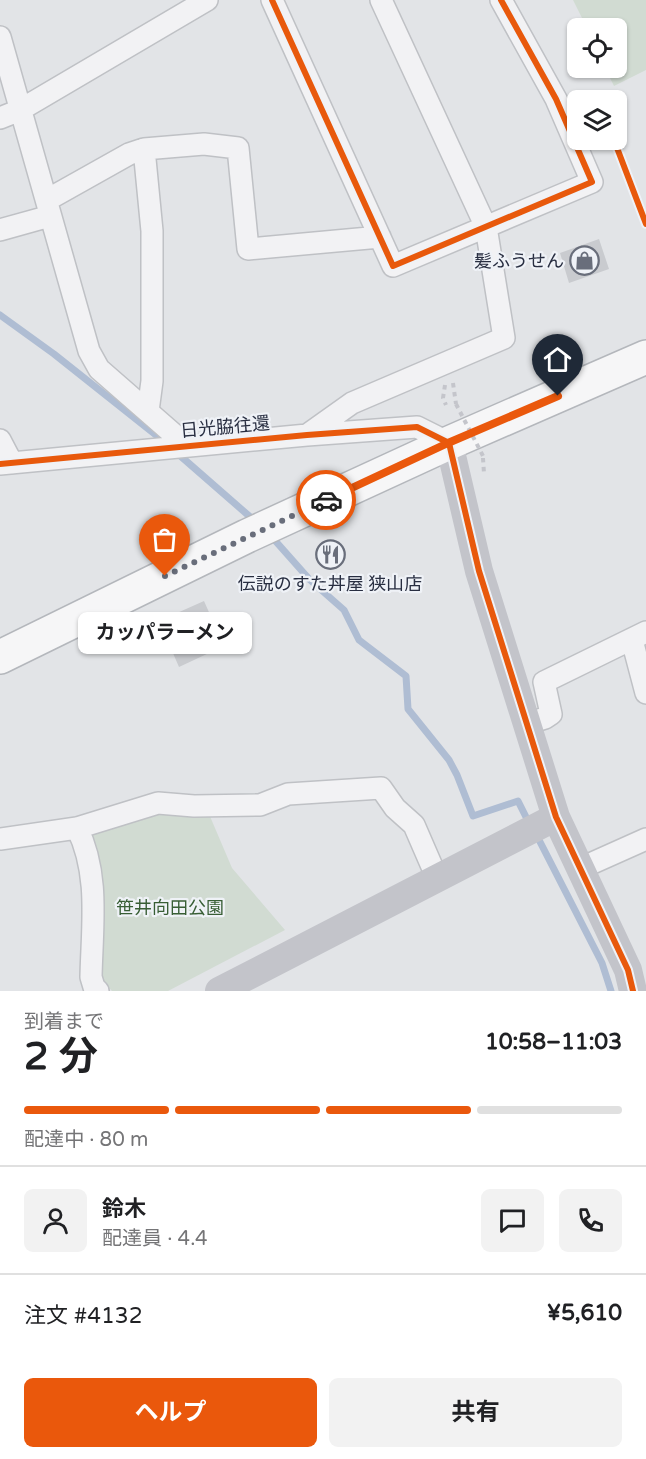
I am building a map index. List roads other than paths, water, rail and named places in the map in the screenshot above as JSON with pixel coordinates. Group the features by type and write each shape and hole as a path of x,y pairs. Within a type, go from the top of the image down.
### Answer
{"highway":[{"path":"0,657 247,536 448,443 646,357"}],"street":[{"path":"0,118 20,110 207,0"},
{"path":"273,0 393,266 592,182 556,99 501,0"},
{"path":"307,435 352,403 504,338 486,227 381,0"},
{"path":"0,37 89,351 99,369 185,446"},
{"path":"0,230 49,208 129,154 144,149 204,144 238,148 249,249 380,237"},
{"path":"144,149 152,231 152,381 148,411"},
{"name":"日光脇往還","path":"6,464 151,449 417,427 448,443"},
{"path":"0,440 6,464"},
{"path":"448,443 479,571 556,818 628,970 633,991"},
{"path":"526,724 551,714 544,682 639,636 646,693"},
{"path":"0,839 77,828 158,803 194,806 260,805 288,794 381,788 395,808 414,825 437,878"},
{"path":"219,991 556,818"},
{"path":"77,828 89,856 93,891 91,977 98,991"},
{"path":"579,869 646,839"}],"waterway":[{"path":"0,315 54,354 166,443"},
{"path":"177,453 256,522"},
{"path":"271,536 310,580 344,610 359,640 406,676 408,709 449,760 473,816 518,801 530,825"},
{"path":"536,834 602,963 611,991"}],"place":[{"name":"髪ふうせん","path":"585,261"},
{"name":"伝説のすた丼屋 狭山店","path":"330,555"},
{"name":"カッパラーメン","path":"165,576"}],"park label":[{"name":"笹井向田公園","path":"170,908"}]}
